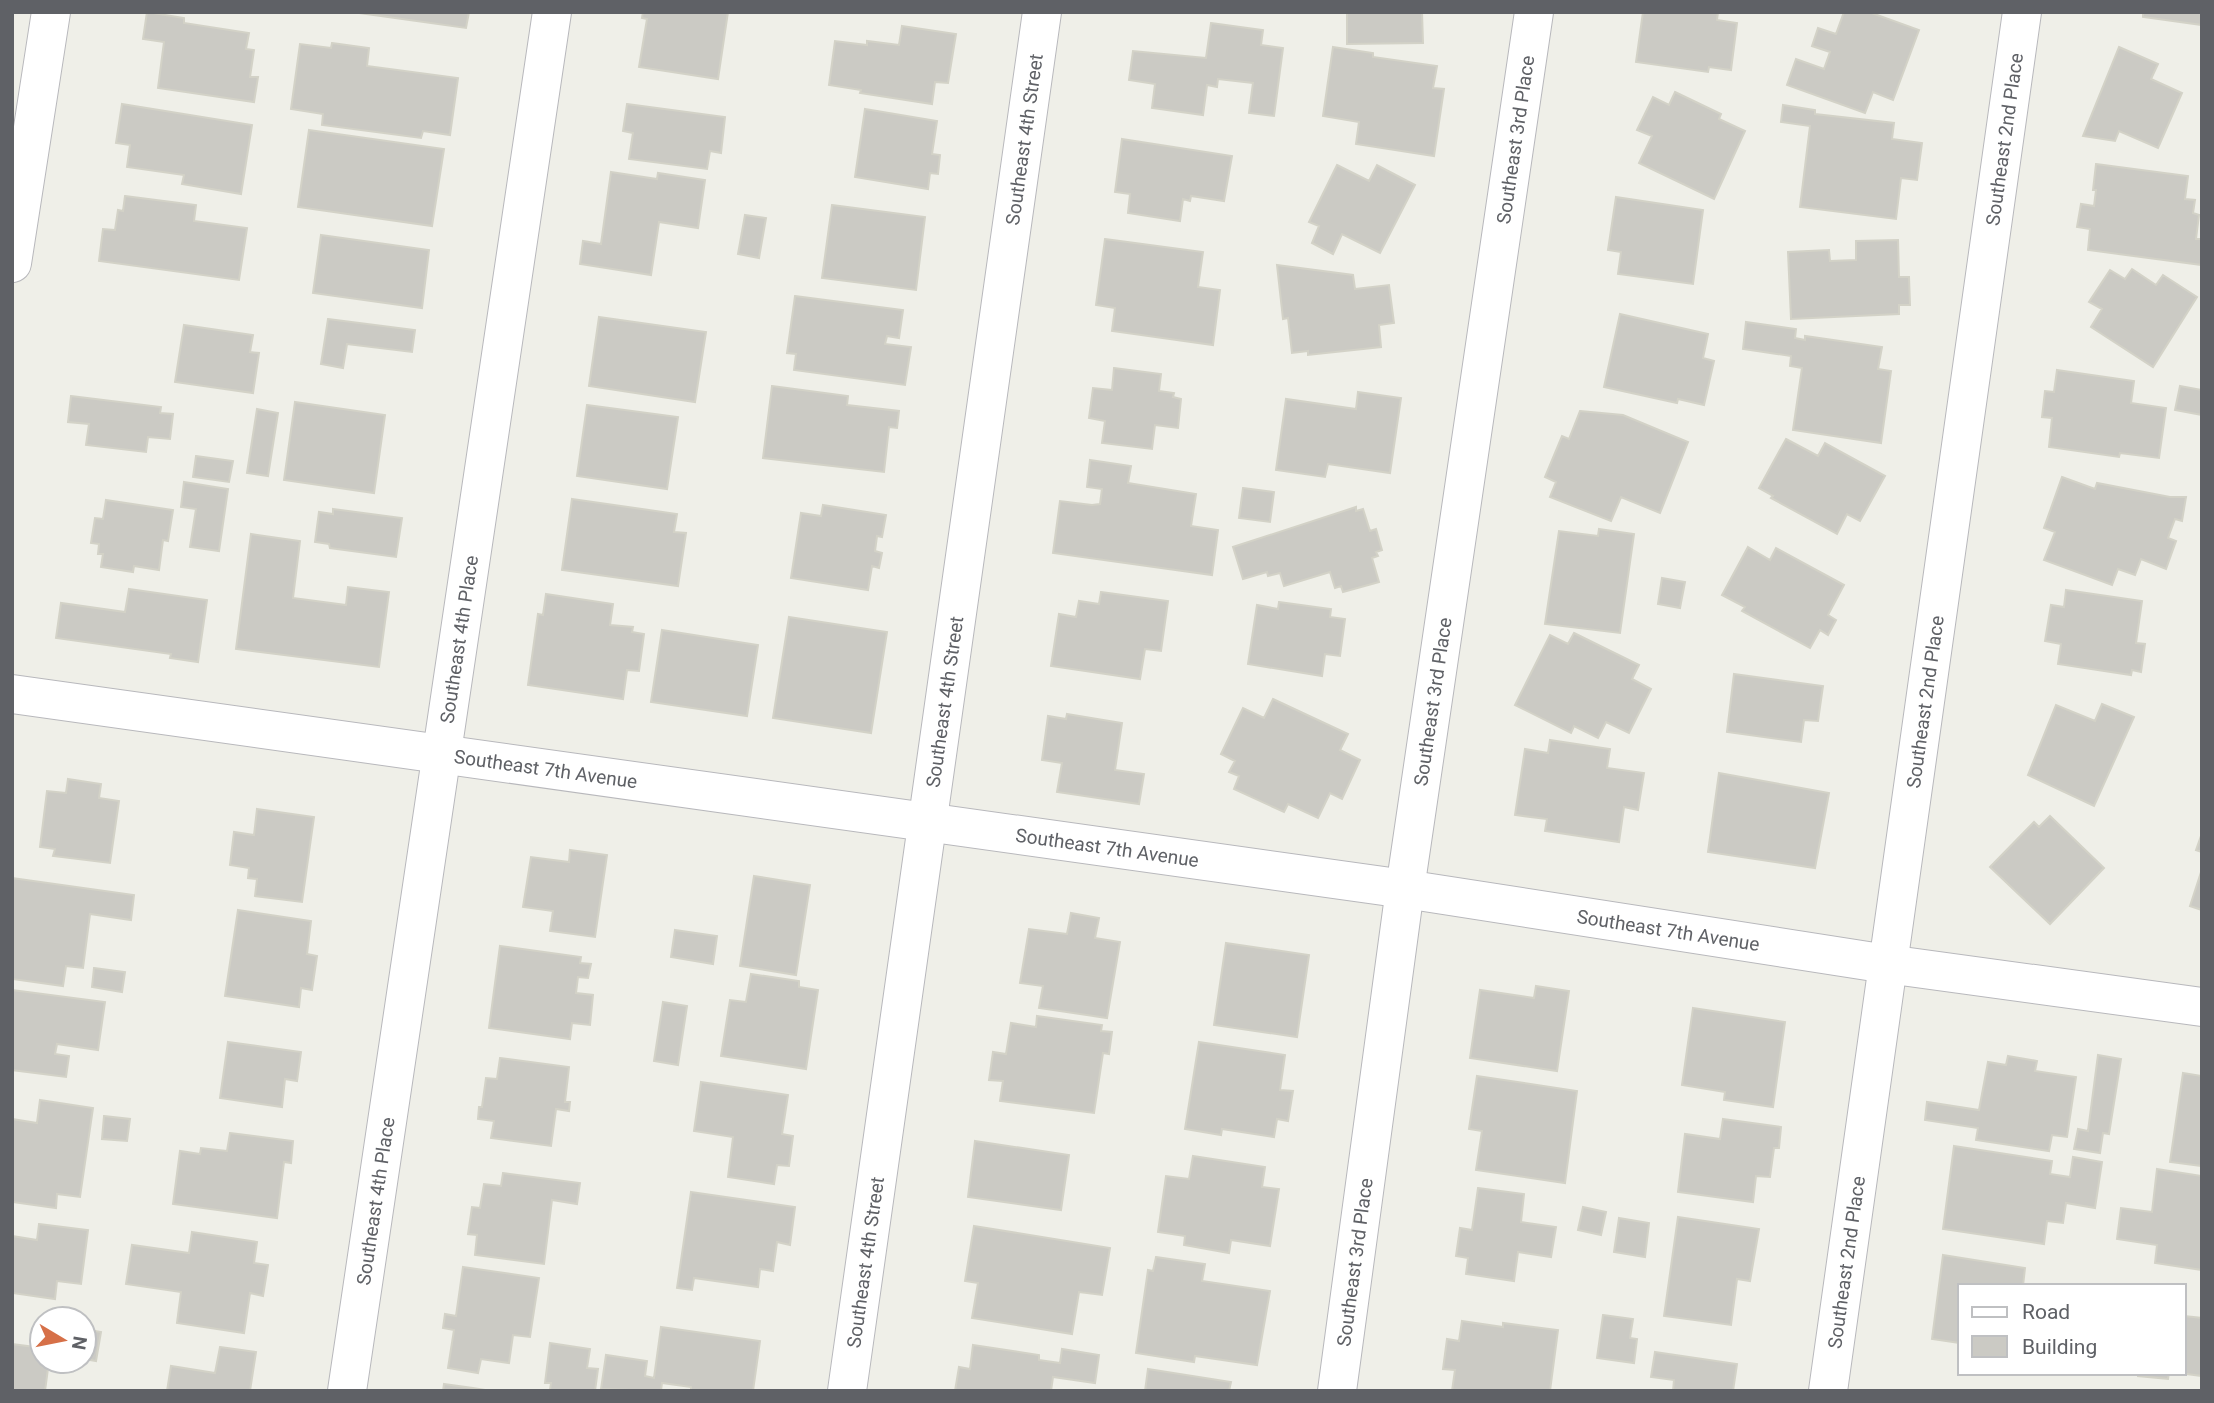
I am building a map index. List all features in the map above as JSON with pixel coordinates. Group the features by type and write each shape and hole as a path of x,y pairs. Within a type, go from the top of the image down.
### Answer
{"street":[{"path":"12,263 51,12"},
{"name":"Southeast 4th Place","path":"347,1391 552,12"},
{"name":"Southeast 4th Street","path":"847,1391 1042,12"},
{"name":"Southeast 3rd Place","path":"1337,1391 1405,889 1534,12"},
{"name":"Southeast 2nd Place","path":"1828,1391 2022,12"},
{"name":"Southeast 7th Avenue","path":"12,694 1405,889 1887,964 2202,1007"}],"building":[{"path":"147,12 184,18 184,23 249,33 246,49 254,50 250,77 258,77 254,102 158,88 164,42 143,39"},
{"path":"352,12 469,12 466,28"},
{"path":"643,12 728,12 718,79 639,67 647,19 642,18"},
{"path":"1347,12 1422,12 1423,43 1347,44"},
{"path":"1643,12 1718,12 1717,20 1737,23 1731,70 1709,67 1708,72 1636,62"},
{"path":"1844,12 1869,12 1919,30 1893,100 1873,92 1865,113 1787,85 1796,59 1824,69 1830,52 1812,46 1818,28 1836,34"},
{"path":"2143,12 2202,12 2202,25 2143,17"},
{"path":"1211,23 1263,30 1261,45 1283,48 1274,116 1249,113 1253,83 1218,79 1217,87 1207,85 1203,115 1152,108 1155,84 1129,80 1133,51 1206,58"},
{"path":"902,26 956,34 948,83 935,82 932,104 860,93 861,90 829,85 835,41 899,45"},
{"path":"332,43 369,48 367,66 458,78 450,135 423,131 421,138 322,125 323,114 291,109 300,44 331,48"},
{"path":"1333,47 1373,53 1373,57 1437,66 1433,88 1444,89 1434,156 1356,144 1359,122 1323,116"},
{"path":"2119,47 2158,64 2151,79 2182,93 2158,148 2119,131 2115,141 2083,136"},
{"path":"1675,92 1721,114 1719,119 1745,131 1714,199 1639,163 1652,136 1637,130 1653,97 1669,105"},
{"path":"122,104 252,125 241,194 182,184 184,175 127,167 130,145 116,143"},
{"path":"627,104 725,117 721,153 710,151 707,169 629,159 633,133 623,131"},
{"path":"1783,105 1815,110 1815,114 1894,123 1892,139 1922,143 1917,180 1901,178 1896,219 1800,207 1810,126 1781,122"},
{"path":"865,109 937,121 932,154 940,155 938,174 930,173 928,189 855,177"},
{"path":"309,130 444,149 432,226 298,207"},
{"path":"1122,139 1232,156 1224,201 1191,196 1190,201 1183,199 1180,221 1128,213 1130,194 1115,192"},
{"path":"2096,164 2188,176 2185,199 2195,200 2193,213 2199,215 2196,239 2202,239 2202,265 2088,250 2090,229 2077,227 2081,204 2094,206"},
{"path":"1337,165 1369,181 1377,165 1415,185 1380,253 1342,234 1333,254 1312,243 1319,226 1309,222"},
{"path":"611,172 657,179 658,173 705,180 698,228 659,222 651,275 580,264 583,241 601,244"},
{"path":"125,196 196,205 194,221 247,228 239,280 99,261 103,229 115,230 118,210 123,211"},
{"path":"1616,197 1703,210 1693,284 1618,274 1621,252 1608,250"},
{"path":"832,205 925,217 916,290 822,278"},
{"path":"745,215 766,218 759,258 738,254"},
{"path":"321,235 429,250 422,308 313,293"},
{"path":"1105,239 1203,252 1198,287 1220,290 1213,345 1112,331 1115,308 1096,305"},
{"path":"1898,240 1899,277 1909,277 1910,305 1899,305 1899,314 1791,319 1788,252 1829,250 1830,261 1856,260 1856,241"},
{"path":"1277,265 1353,275 1355,289 1389,285 1394,323 1379,325 1381,347 1308,355 1308,351 1292,353 1288,318 1283,319"},
{"path":"2132,269 2156,285 2163,275 2197,297 2153,367 2091,327 2102,309 2089,302 2110,270 2125,279"},
{"path":"795,296 903,310 899,338 887,336 885,344 911,347 905,385 794,370 796,354 787,353"},
{"path":"1620,314 1708,334 1703,358 1714,361 1704,405 1678,399 1677,403 1604,387"},
{"path":"599,317 706,332 695,402 589,386"},
{"path":"328,319 415,330 412,352 347,344 343,368 321,364"},
{"path":"1746,322 1796,329 1795,338 1805,340 1805,336 1882,347 1878,369 1891,371 1881,443 1793,430 1802,368 1790,366 1791,356 1743,349"},
{"path":"184,325 253,335 250,352 259,353 253,393 175,382"},
{"path":"1114,368 1161,374 1159,391 1174,393 1173,397 1181,399 1178,428 1155,425 1152,449 1102,443 1105,421 1089,418 1093,388 1112,390"},
{"path":"2057,370 2134,381 2131,403 2166,408 2159,458 2120,453 2119,457 2049,447 2052,418 2042,417 2045,391 2054,392"},
{"path":"772,386 848,396 847,405 899,411 897,428 889,427 884,472 763,458"},
{"path":"2180,386 2202,390 2202,415 2175,410"},
{"path":"1358,392 1401,398 1390,473 1328,464 1325,477 1276,470 1286,399 1356,409"},
{"path":"71,396 161,407 160,413 173,414 170,439 148,437 146,452 86,445 89,424 68,422"},
{"path":"295,402 385,415 374,493 284,480"},
{"path":"587,405 678,417 667,489 577,476"},
{"path":"257,409 278,413 268,476 247,473"},
{"path":"1580,411 1623,415 1688,442 1660,513 1621,497 1611,521 1550,497 1556,482 1545,477 1562,436 1569,439"},
{"path":"1786,439 1818,456 1825,443 1885,476 1860,521 1847,514 1837,534 1771,498 1773,496 1759,488"},
{"path":"196,456 233,461 229,482 193,477"},
{"path":"1090,460 1131,466 1128,483 1196,494 1191,526 1218,530 1212,575 1053,553 1060,501 1100,504 1102,489 1087,487"},
{"path":"2062,477 2095,489 2097,483 2170,497 2186,497 2182,521 2175,519 2168,538 2176,541 2166,569 2141,559 2135,575 2118,569 2112,585 2044,560 2055,532 2044,528"},
{"path":"184,482 228,489 219,551 190,547 196,509 181,507"},
{"path":"1243,488 1274,492 1270,522 1239,518"},
{"path":"572,499 677,514 674,532 686,533 678,586 562,570"},
{"path":"106,500 173,510 168,541 163,540 159,570 134,566 133,572 101,567 103,554 98,554 99,544 91,543 95,518 103,519"},
{"path":"823,505 886,515 882,537 877,536 875,551 882,553 879,568 872,566 868,590 791,578 801,513 821,516"},
{"path":"1356,507 1356,511 1363,509 1370,531 1376,529 1382,550 1376,552 1378,556 1372,558 1379,582 1343,592 1341,586 1335,588 1330,572 1284,586 1280,573 1268,576 1267,572 1243,579 1233,547"},
{"path":"333,509 402,518 396,557 330,548 329,544 315,542 319,512 333,514"},
{"path":"1599,529 1634,534 1620,633 1545,624 1559,531 1598,536"},
{"path":"251,534 300,541 293,598 346,605 348,587 389,592 379,667 236,649"},
{"path":"1748,547 1770,560 1776,548 1844,585 1828,615 1836,620 1828,635 1820,630 1810,648 1742,611 1745,607 1722,595"},
{"path":"1662,578 1685,582 1680,608 1658,604"},
{"path":"129,589 207,600 198,662 170,658 171,654 56,638 61,603 125,612"},
{"path":"2066,590 2142,601 2136,643 2145,644 2141,672 2132,670 2131,675 2058,664 2061,644 2045,641 2051,605 2064,607"},
{"path":"1101,592 1168,601 1161,651 1145,649 1140,679 1051,666 1059,614 1076,617 1079,601 1099,604"},
{"path":"546,594 613,604 610,625 633,627 632,632 644,634 639,671 627,670 623,699 528,685 538,614 543,615"},
{"path":"1279,602 1331,609 1330,617 1345,619 1340,656 1325,654 1322,676 1248,664 1257,605 1278,609"},
{"path":"789,617 887,632 871,733 773,718"},
{"path":"662,630 758,645 747,716 651,702"},
{"path":"1574,633 1639,665 1632,679 1651,689 1629,733 1606,722 1598,738 1574,726 1571,733 1515,705 1550,635 1568,644"},
{"path":"1734,674 1823,686 1818,721 1804,720 1801,742 1727,732"},
{"path":"1273,699 1348,734 1340,750 1360,760 1342,799 1330,793 1318,818 1288,804 1284,812 1234,789 1239,776 1229,772 1235,761 1221,754 1243,708 1264,718"},
{"path":"2102,704 2134,717 2094,806 2028,775 2056,705 2095,721"},
{"path":"1067,714 1122,723 1115,770 1144,774 1139,804 1057,792 1062,763 1042,760 1048,716 1066,719"},
{"path":"1550,740 1610,749 1607,768 1644,773 1638,810 1624,807 1619,842 1545,831 1547,819 1515,815 1525,749 1548,753"},
{"path":"1719,773 1829,793 1815,868 1708,852"},
{"path":"68,779 101,784 99,798 119,801 110,863 53,856 55,849 40,847 47,791 66,793"},
{"path":"257,809 314,817 302,902 255,896 257,879 248,878 249,868 230,865 234,832 254,835"},
{"path":"2050,816 2104,868 2050,924 1990,867 2034,822 2039,827"},
{"path":"2202,833 2202,852 2196,850"},
{"path":"570,850 607,855 595,937 550,931 553,911 523,907 531,857 569,862"},
{"path":"2202,869 2202,910 2190,906"},
{"path":"754,876 810,885 796,975 740,966"},
{"path":"12,878 134,895 131,920 90,914 83,968 66,966 63,986 12,979"},
{"path":"238,910 311,921 307,954 317,956 312,990 301,988 299,1007 225,996"},
{"path":"1071,913 1099,918 1095,938 1120,942 1107,1018 1039,1008 1043,986 1020,983 1029,929 1067,934"},
{"path":"675,930 717,936 713,964 671,957"},
{"path":"1226,943 1309,955 1297,1037 1214,1025"},
{"path":"500,946 581,957 580,963 591,964 588,978 578,977 576,993 593,995 590,1025 572,1023 570,1039 489,1028"},
{"path":"94,968 125,972 122,992 92,987"},
{"path":"751,974 799,981 799,987 818,990 806,1069 721,1056 730,1000 746,1002"},
{"path":"1536,986 1569,991 1557,1071 1470,1058 1480,990 1534,998"},
{"path":"12,990 105,1002 98,1050 57,1044 55,1054 69,1056 66,1077 12,1070"},
{"path":"663,1002 687,1006 678,1065 654,1061"},
{"path":"1693,1008 1785,1022 1773,1107 1724,1100 1725,1092 1682,1085"},
{"path":"1037,1016 1102,1025 1101,1031 1112,1032 1109,1054 1103,1053 1094,1113 1000,1101 1003,1081 989,1080 993,1052 1006,1054 1011,1023 1036,1027"},
{"path":"228,1042 301,1052 297,1081 285,1079 282,1107 220,1098"},
{"path":"1199,1042 1285,1055 1280,1090 1293,1091 1288,1121 1277,1119 1274,1137 1222,1129 1221,1135 1185,1129"},
{"path":"2098,1055 2121,1059 2109,1134 2103,1133 2100,1153 2074,1149 2078,1129 2088,1131"},
{"path":"2008,1056 2037,1061 2035,1071 2076,1077 2067,1137 2052,1135 2049,1151 1976,1140 1978,1128 1925,1120 1927,1102 1979,1110 1988,1062 2006,1065"},
{"path":"500,1058 569,1067 565,1102 570,1102 569,1111 556,1109 551,1146 491,1138 494,1121 478,1119 486,1078 497,1079"},
{"path":"2183,1073 2202,1076 2202,1166 2170,1162"},
{"path":"1477,1076 1577,1091 1565,1183 1476,1170 1482,1131 1469,1129"},
{"path":"701,1082 788,1095 782,1134 793,1136 789,1166 777,1165 774,1184 728,1177 733,1137 694,1131"},
{"path":"40,1100 93,1108 80,1197 57,1194 56,1208 12,1202 12,1119 37,1123"},
{"path":"104,1116 130,1119 127,1141 102,1139"},
{"path":"1723,1119 1781,1127 1779,1148 1774,1148 1770,1177 1756,1176 1753,1202 1678,1192 1685,1134 1720,1139"},
{"path":"230,1133 293,1141 291,1163 284,1162 277,1218 173,1204 180,1151 200,1154 201,1148 227,1151"},
{"path":"975,1141 1069,1155 1061,1210 968,1197"},
{"path":"1954,1146 2052,1161 2050,1174 2070,1177 2073,1157 2102,1162 2095,1208 2066,1203 2063,1223 2047,1221 2044,1244 1943,1229"},
{"path":"1193,1156 1265,1167 1262,1187 1279,1189 1270,1246 1231,1240 1229,1253 1184,1245 1185,1236 1158,1232 1166,1176 1189,1179"},
{"path":"2157,1169 2202,1176 2202,1270 2155,1263 2157,1245 2117,1239 2121,1208 2152,1212"},
{"path":"503,1173 580,1183 577,1204 552,1200 544,1264 475,1255 477,1235 468,1234 472,1207 480,1208 484,1184 501,1186"},
{"path":"1478,1188 1524,1194 1521,1222 1556,1227 1551,1257 1518,1252 1514,1281 1466,1274 1468,1258 1456,1256 1460,1228 1472,1230"},
{"path":"691,1192 795,1207 790,1245 777,1242 773,1271 760,1269 758,1287 694,1278 692,1290 677,1288"},
{"path":"1583,1207 1606,1212 1601,1235 1578,1230"},
{"path":"1678,1217 1759,1229 1750,1281 1737,1279 1731,1325 1664,1316"},
{"path":"1619,1218 1649,1223 1645,1257 1614,1252"},
{"path":"39,1224 88,1230 81,1284 57,1281 55,1299 12,1293 12,1236 37,1240"},
{"path":"974,1226 1110,1248 1102,1295 1079,1292 1072,1334 972,1318 978,1283 965,1281"},
{"path":"192,1232 257,1242 254,1263 268,1265 263,1296 250,1293 244,1333 177,1323 181,1292 126,1284 132,1245 189,1253"},
{"path":"1943,1255 2025,1268 2023,1284 1958,1284 1958,1343 1932,1339"},
{"path":"1156,1257 1205,1264 1202,1281 1270,1291 1257,1365 1195,1356 1194,1362 1136,1353 1148,1270 1153,1271"},
{"path":"463,1267 539,1278 530,1337 513,1335 509,1363 481,1359 478,1373 448,1368 454,1330 443,1328 445,1314 456,1316"},
{"path":"1603,1315 1633,1319 1630,1338 1637,1339 1634,1363 1597,1358"},
{"path":"2186,1316 2202,1318 2202,1376 2186,1374"},
{"path":"1462,1321 1503,1327 1503,1323 1558,1330 1550,1391 1452,1391 1455,1370 1443,1369 1447,1339 1459,1341"},
{"path":"661,1327 760,1341 753,1391 691,1391 691,1387 662,1383 661,1391 601,1389 606,1355 647,1361 645,1376 654,1378"},
{"path":"550,1343 590,1349 587,1368 598,1369 595,1391 550,1390 551,1383 545,1383"},
{"path":"12,1344 28,1346 28,1375 47,1375 45,1391 12,1391"},
{"path":"973,1345 1039,1355 1039,1360 1060,1363 1062,1349 1099,1355 1095,1383 1053,1377 1051,1391 955,1391 959,1367 970,1369"},
{"path":"220,1347 256,1352 250,1391 167,1391 171,1366 215,1373"},
{"path":"1655,1352 1737,1364 1733,1391 1673,1391 1674,1380 1651,1377"},
{"path":"1148,1369 1231,1382 1229,1391 1145,1391"},
{"path":"2138,1375 2169,1375 2168,1379"},
{"path":"444,1384 473,1388 491,1391 443,1391"}]}
